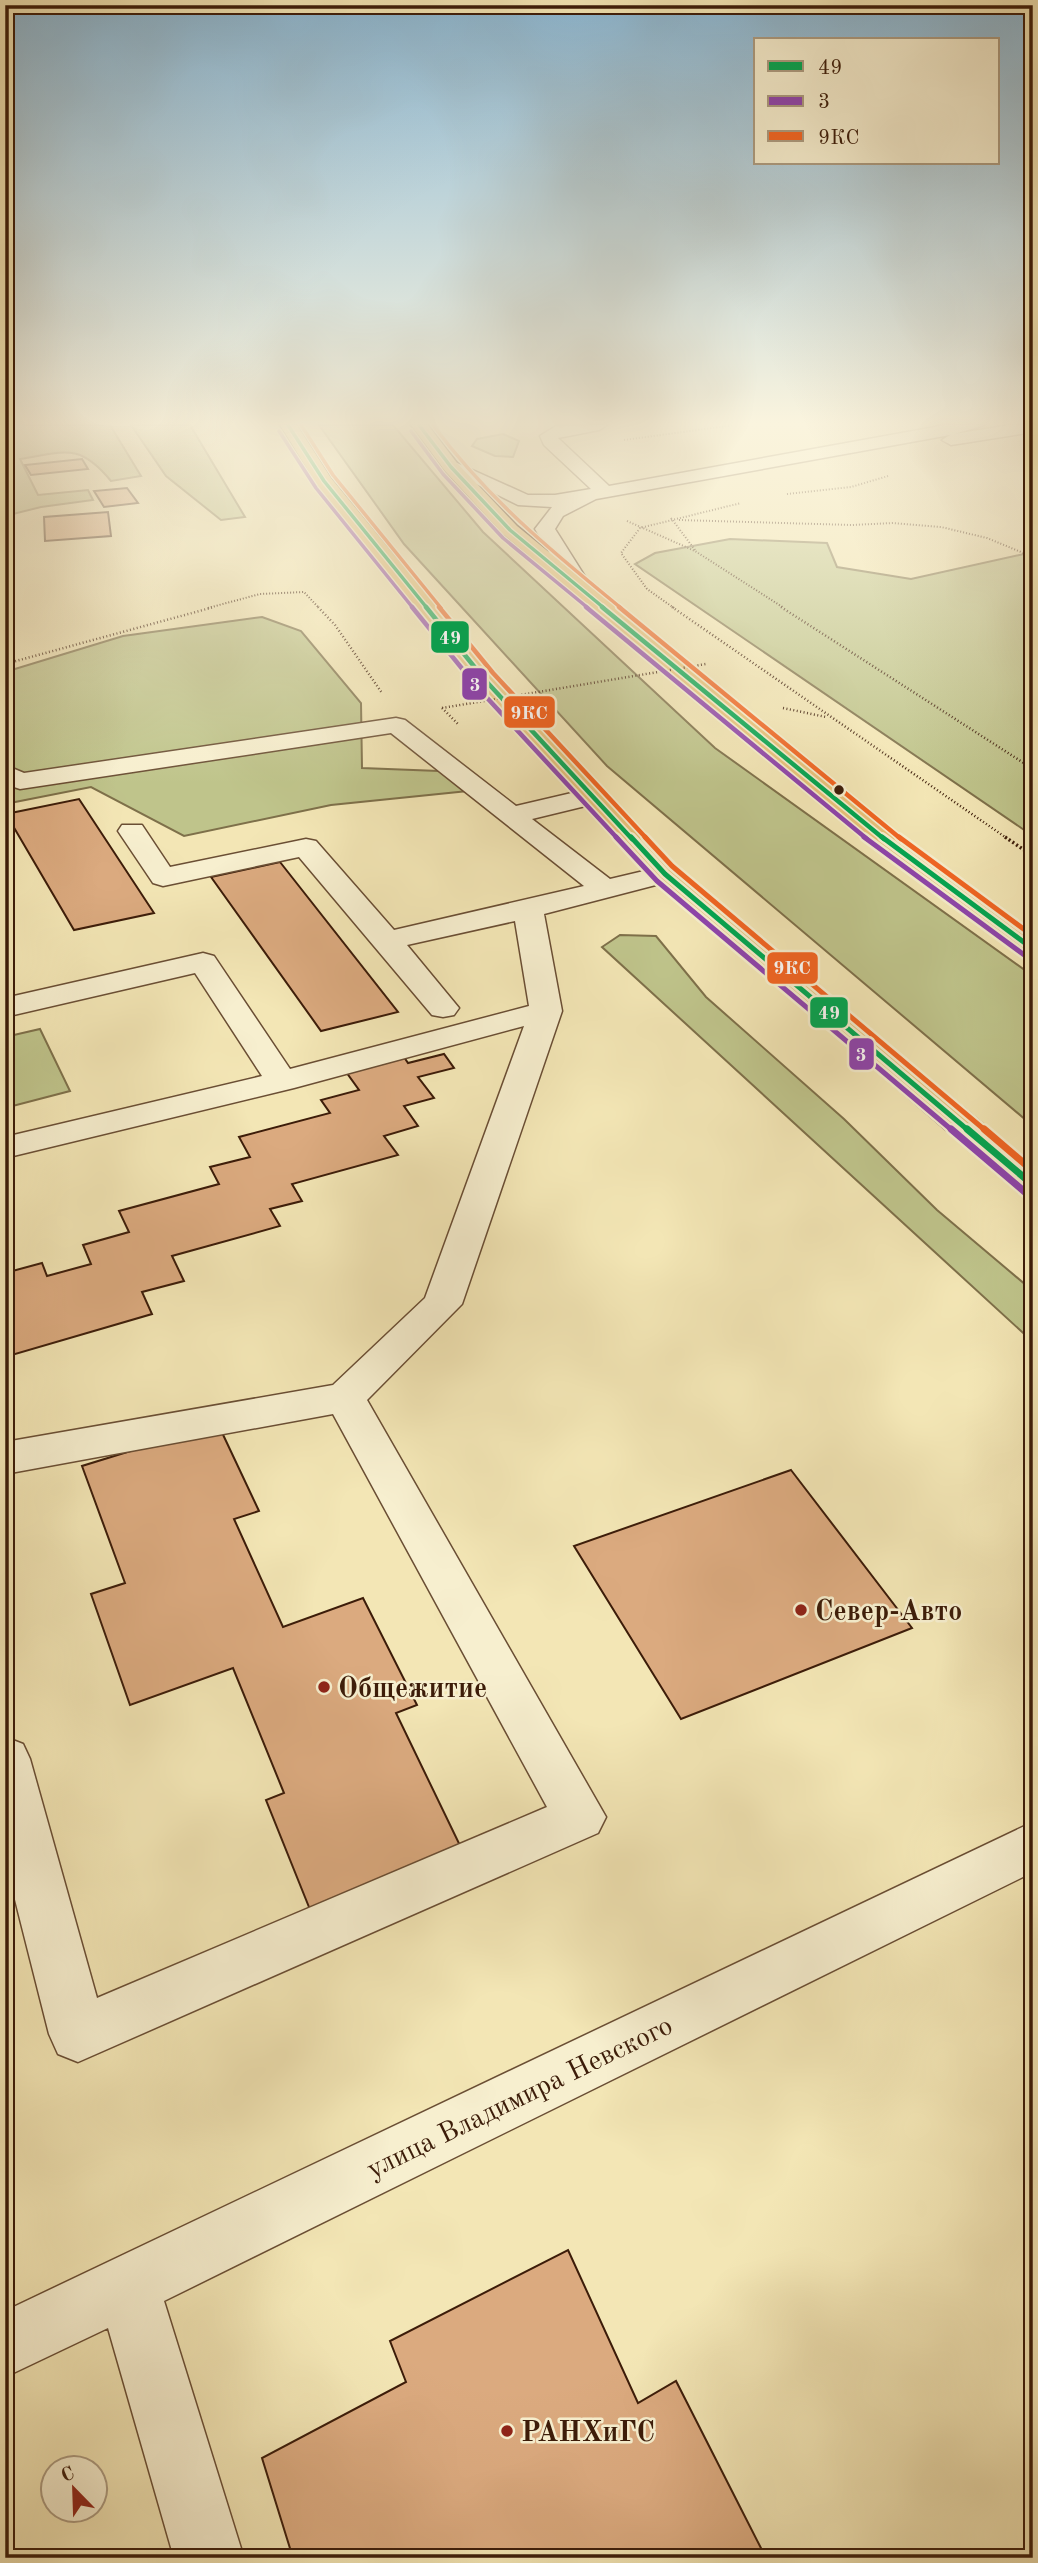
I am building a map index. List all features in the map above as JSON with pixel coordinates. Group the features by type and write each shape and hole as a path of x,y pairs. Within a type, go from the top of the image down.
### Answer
{"main road":[{"path":"375,545 485,680 664,874 1033,1185"},
{"path":"527,545 863,823 1033,949"}],"street":[{"path":"555,545 585,594"},
{"path":"5,773 20,781 396,725 605,889"},
{"path":"514,815 593,796"},
{"path":"132,831 163,877 306,847 443,1008"},
{"path":"387,941 664,874"},
{"path":"5,1458 345,1398 442,1304 546,1011 528,909"},
{"path":"5,1008 203,962 282,1080"},
{"path":"5,1148 546,1011"},
{"path":"5,1759 78,2034 580,1817 345,1398"},
{"name":"улица Владимира Невского","path":"5,2345 1033,1846"},
{"path":"128,2286 209,2558"}],"path":[{"path":"627,545 621,553 647,589 1033,856"},
{"path":"680,545 695,551 1033,769"},
{"path":"1003,545 1033,557"},
{"path":"5,664 260,594 304,592 335,625 386,699 396,725"},
{"path":"442,708 706,664"},
{"path":"778,707 830,718"}],"green space":[{"path":"405,545 497,545 715,748 1033,976 1033,1126 607,766"},
{"path":"700,545 828,545 837,567 911,579 1033,552 1033,836 635,564 655,553"},
{"path":"262,617 301,631 361,703 362,768 439,771 468,791 331,805 184,836 91,787 5,804 5,672 123,636"},
{"path":"620,935 656,936 706,997 844,1119 937,1210 1033,1291 1033,1342 602,947"},
{"path":"40,1029 70,1091 5,1108 5,1037"}],"building":[{"path":"79,799 154,913 74,930 6,814"},
{"path":"280,862 398,1012 321,1031 211,877"},
{"path":"402,1054 408,1063 444,1054 454,1068 418,1077 434,1098 404,1106 418,1126 384,1136 398,1155 292,1184 302,1201 270,1209 280,1226 172,1256 184,1281 142,1292 152,1314 5,1357 5,1273 42,1263 47,1276 91,1264 83,1245 129,1232 119,1211 219,1184 210,1167 250,1157 239,1137 330,1113 321,1100 359,1090 344,1069"},
{"name":"Общежитие","path":"218,1424 259,1511 234,1519 283,1627 363,1598 417,1705 396,1713 467,1860 315,1922 266,1800 284,1793 233,1668 130,1705 91,1594 125,1583 82,1466"},
{"path":"791,1470 912,1628 681,1719 574,1546"},
{"name":"РАНХиГС","path":"568,2250 638,2403 676,2381 766,2558 486,2558 484,2551 472,2558 293,2558 262,2458 406,2382 390,2341"}],"transit line":[{"name":"3","path":"362,545 477,687 657,881 1026,1193"},
{"name":"49","path":"375,545 485,680 665,874 1033,1185"},
{"name":"9КС","path":"389,545 493,673 672,866 1033,1171"},
{"name":"3","path":"511,545 856,831 1027,957"},
{"name":"49","path":"528,545 863,823 1033,949"},
{"name":"9КС","path":"544,545 869,815 1033,936"}],"place":[{"name":"Север-Авто","path":"801,1610"},
{"name":"Общежитие","path":"324,1687"},
{"name":"РАНХиГС","path":"507,2431"}]}
